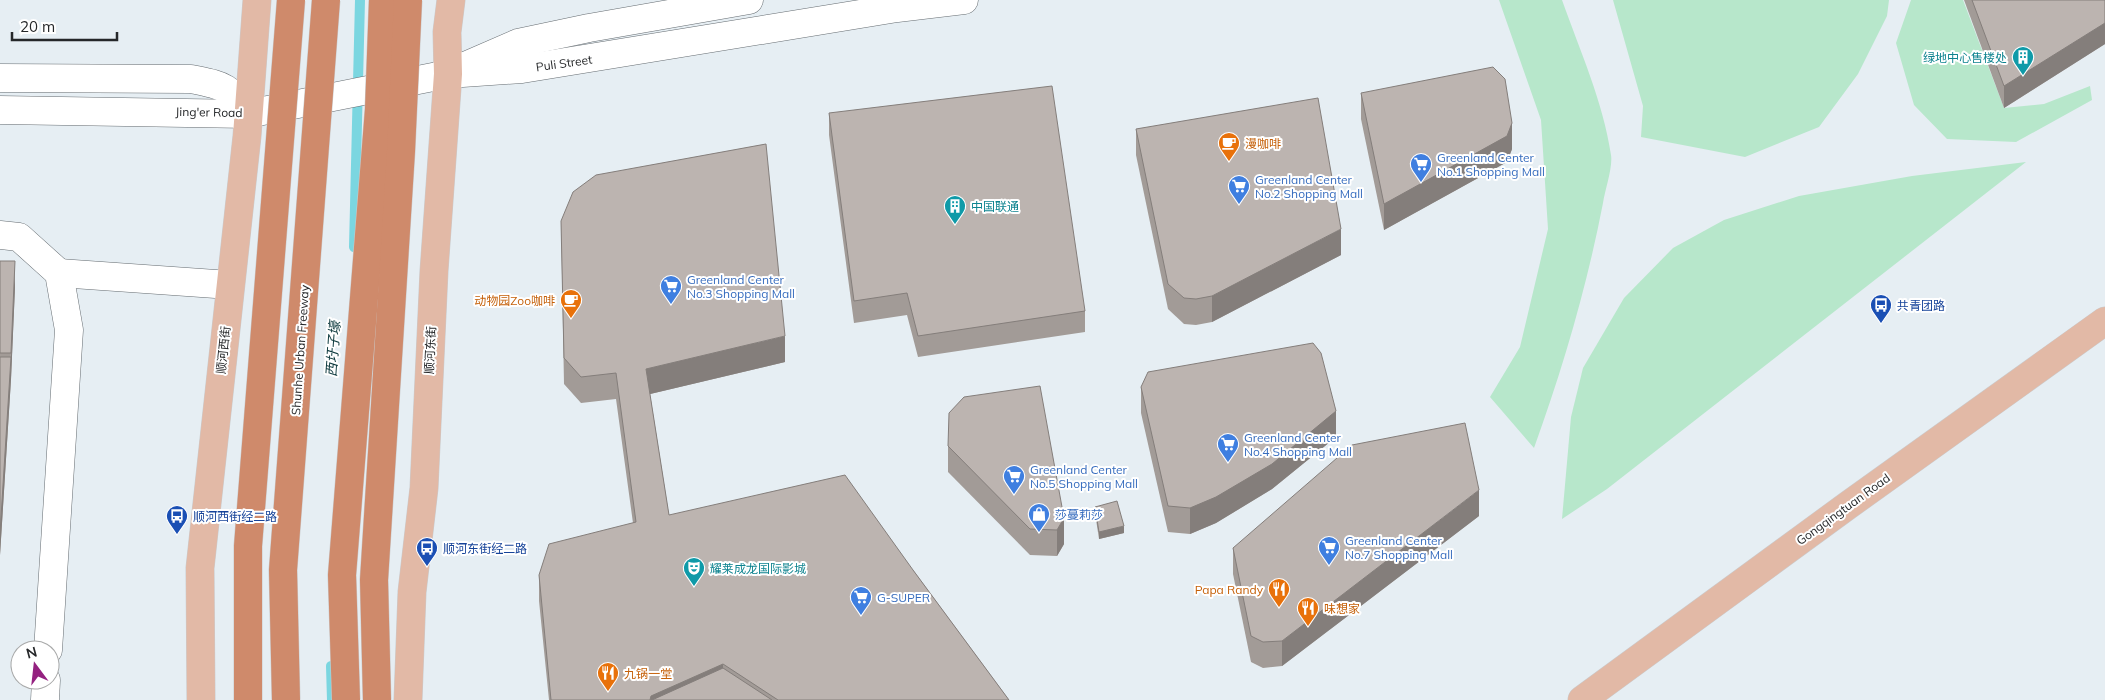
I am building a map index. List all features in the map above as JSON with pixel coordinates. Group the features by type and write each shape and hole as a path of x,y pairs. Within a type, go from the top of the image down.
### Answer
{"highway":[{"path":"248,700 248,546 291,0"},
{"name":"Shunhe Urban Freeway","path":"286,700 283,570 326,0"},
{"path":"346,700 342,575 379,109 383,0"},
{"path":"377,700 374,580 401,151 408,0"}],"main road":[{"name":"顺河西街","path":"201,700 200,568 247,136 257,0"},
{"name":"顺河东街","path":"408,700 412,592 424,488 434,271 448,74 447,32 451,0"},
{"name":"Gongqingtuan Road","path":"1582,700 2100,322"}],"street":[{"path":"248,114 448,74 518,42 750,0"},
{"name":"Puli Street","path":"448,74 522,69 897,8 964,0"},
{"name":"Jing'er Road","path":"0,78 191,80 218,84 232,92 248,114"},
{"name":"Jing'er Road","path":"0,110 248,114"},
{"path":"0,235 19,237 60,272 230,285"},
{"path":"49,640 70,330 60,272"}],"green space":[{"path":"1499,0 1562,0 1597,96 1611,155 1610,172 1582,296 1555,388 1534,448 1490,397 1520,347 1548,229 1541,120"},
{"path":"1613,0 1889,0 1887,16 1858,74 1819,127 1745,157 1641,137 1643,106"},
{"path":"1911,0 1963,0 2004,108 2044,104 2090,86 2092,100 2016,142 1947,139 1914,105 1896,43"},
{"path":"2026,162 1607,489 1562,519 1571,417 1583,368 1624,298 1673,248 1724,220 1799,196 1912,176"}],"building":[{"name":"绿地中心售楼处","path":"1972,0 2105,0 2105,23 2004,86"},
{"name":"Greenland Center No.1 Shopping Mall","path":"1493,67 1505,79 1512,123 1507,136 1384,204 1361,93"},
{"name":"中国联通","path":"1052,86 1085,311 918,336 907,293 854,301 829,113"},
{"name":"Greenland Center No.2 Shopping Mall","path":"1318,98 1341,229 1212,296 1196,299 1184,298 1168,284 1136,129"},
{"path":"766,144 785,336 646,369 669,515 845,475 1009,700 778,700 723,664 651,696 650,700 551,700 539,575 549,544 636,522 616,373 581,377 564,358 561,221 573,192 596,175"},
{"path":"0,261 15,261 11,353 0,353"},
{"name":"Greenland Center No.4 Shopping Mall","path":"1313,343 1321,353 1336,411 1272,464 1216,497 1190,508 1168,506 1141,387 1148,372"},
{"path":"0,357 11,357 0,533"},
{"name":"Greenland Center No.5 Shopping Mall","path":"1040,386 1064,518 1057,530 1030,529 948,446 949,413 964,397"},
{"name":"Greenland Center No.7 Shopping Mall","path":"1465,423 1479,490 1282,641 1263,642 1251,636 1233,548 1352,445"},
{"path":"1117,501 1124,526 1099,532 1095,507"},
{"path":"723,668 772,700 652,700"}],"waterway":[{"name":"西圩子壕","path":"354,247 360,0"},
{"name":"西圩子壕","path":"331,666 332,700"}],"place":[{"name":"绿地中心售楼处","path":"2023,76"},
{"name":"漫咖啡","path":"1229,162"},
{"name":"Greenland Center No.1 Shopping Mall","path":"1421,183"},
{"name":"Greenland Center No.2 Shopping Mall","path":"1239,205"},
{"name":"中国联通","path":"955,225"},
{"name":"Greenland Center No.3 Shopping Mall","path":"671,305"},
{"name":"动物园Zoo咖啡","path":"571,319"},
{"name":"共青团路","path":"1881,324"},
{"name":"Greenland Center No.4 Shopping Mall","path":"1228,463"},
{"name":"Greenland Center No.5 Shopping Mall","path":"1014,495"},
{"name":"莎蔓莉莎","path":"1039,533"},
{"name":"顺河西街经二路","path":"177,535"},
{"name":"Greenland Center No.7 Shopping Mall","path":"1329,566"},
{"name":"顺河东街经二路","path":"427,567"},
{"name":"耀莱成龙国际影城","path":"694,587"},
{"name":"Papa Randy","path":"1279,608"},
{"name":"G-SUPER","path":"861,616"},
{"name":"味想家","path":"1308,627"},
{"name":"九锅一堂","path":"608,692"}]}
